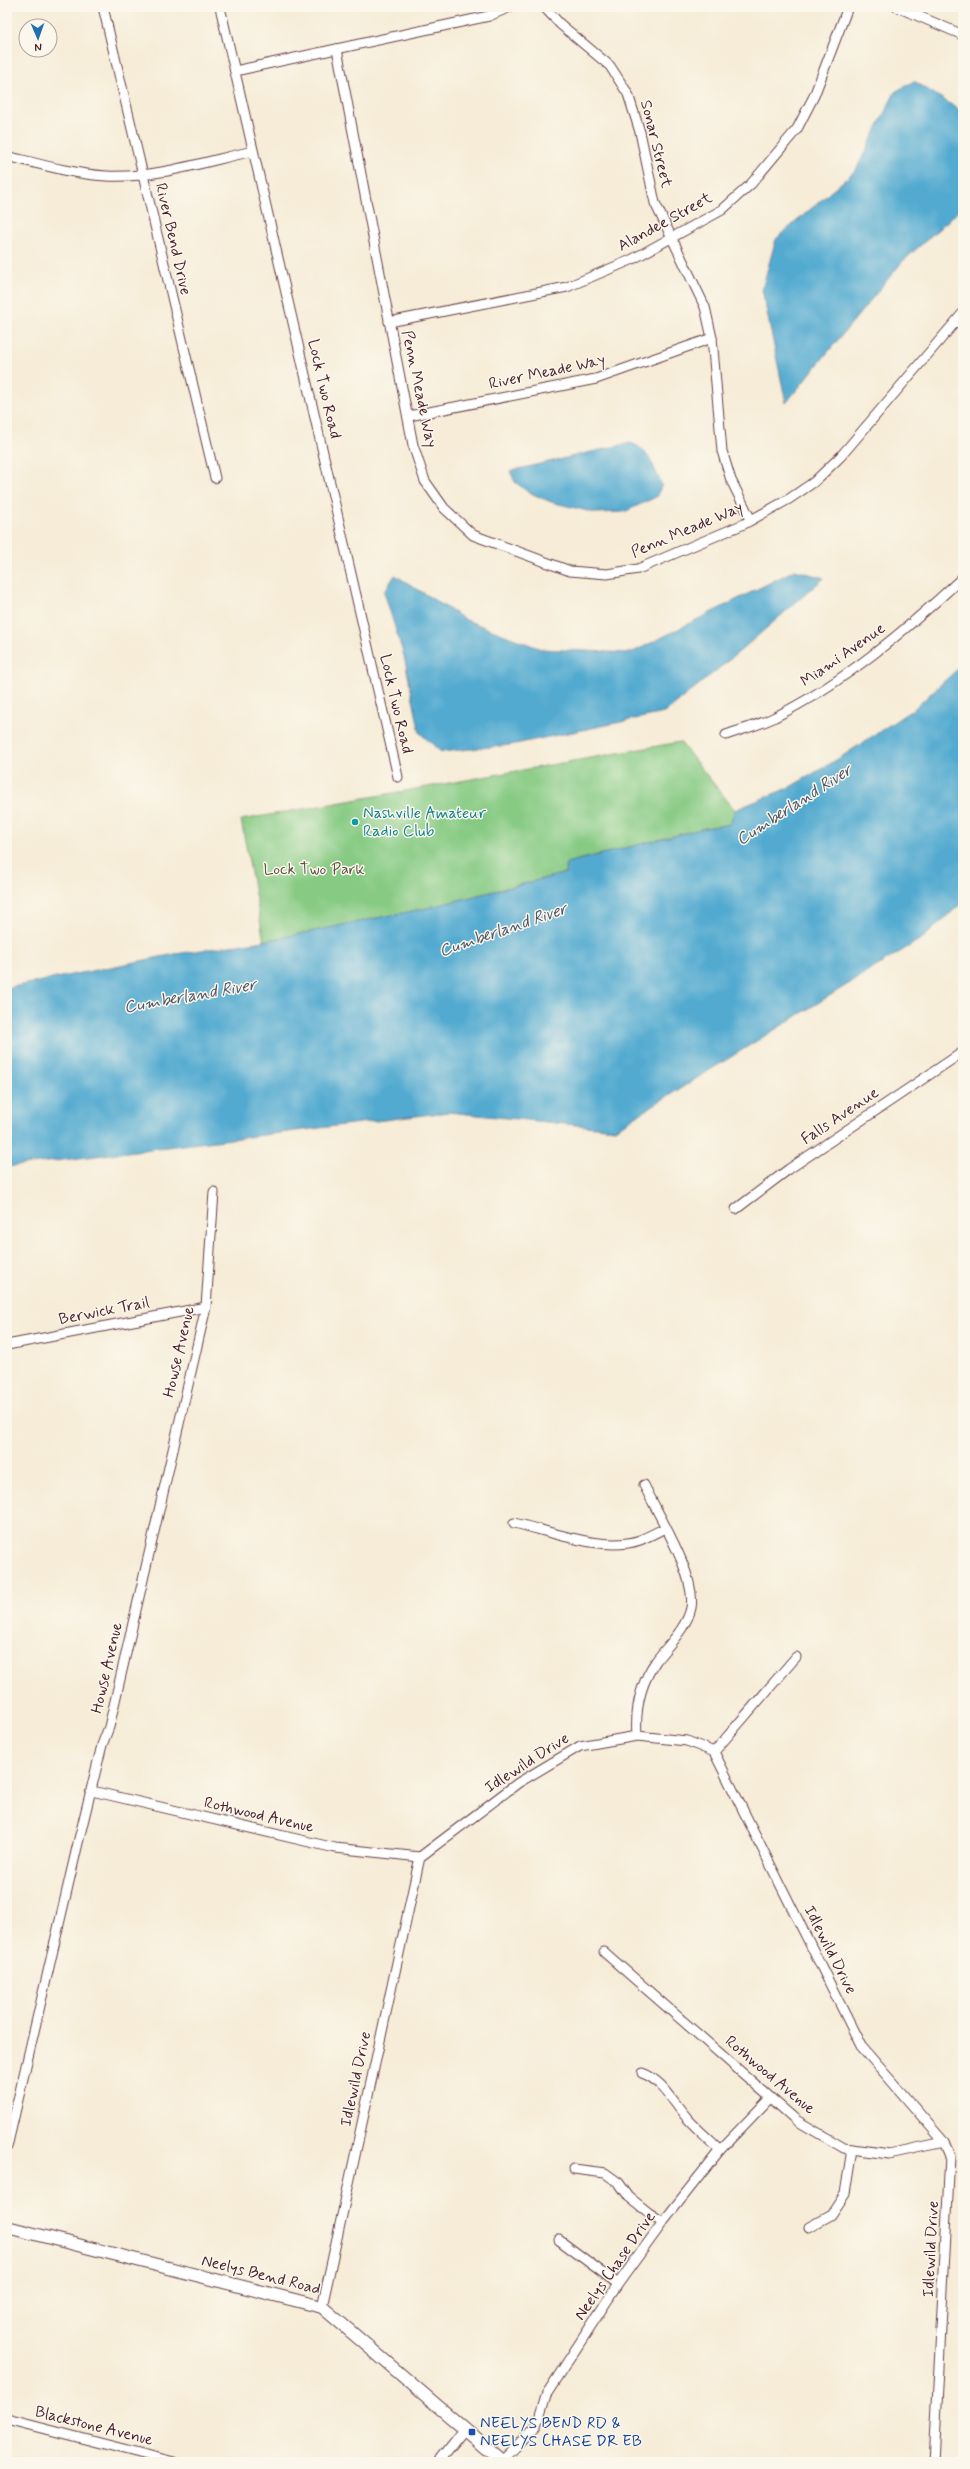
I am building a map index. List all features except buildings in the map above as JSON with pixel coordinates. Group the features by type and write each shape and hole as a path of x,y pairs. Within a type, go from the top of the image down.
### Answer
{"main road":[{"name":"Neelys Bend Road","path":"7,2227 322,2307 502,2462"}],"street":[{"name":"River Bend Drive","path":"103,7 214,478"},
{"name":"Lock Two Road","path":"220,7 398,777"},
{"path":"235,71 489,16 510,7"},
{"name":"Sonar Street","path":"544,7 560,24 610,66 628,94 640,132 655,203 705,307 712,338 722,451 731,480 751,520"},
{"name":"Alandee Street","path":"390,322 567,287 631,260 672,236 722,210 751,184 797,129 817,89 848,7"},
{"path":"896,7 963,35"},
{"name":"Penn Meade Way","path":"337,49 409,416 413,445 426,481 444,508 472,535 570,571 607,574 638,569 751,520 789,499 814,482 841,456 963,313"},
{"path":"7,156 44,165 106,176 143,175 253,151"},
{"name":"River Meade Way","path":"409,416 596,379 712,338"},
{"name":"Miami Avenue","path":"726,735 774,718 844,677 917,620 963,577"},
{"name":"Falls Avenue","path":"736,1209 789,1169 963,1052"},
{"name":"Howse Avenue","path":"7,2146 206,1306 214,1192"},
{"name":"Berwick Trail","path":"7,1345 206,1306"},
{"path":"637,1736 636,1713 642,1686 655,1662 683,1626 691,1608 690,1589 685,1565 644,1485"},
{"path":"514,1522 573,1539 607,1544 639,1541 665,1528"},
{"path":"714,1752 796,1657"},
{"name":"Idlewild Drive","path":"322,2307 420,1857 518,1783 580,1746 637,1736 687,1741 714,1752 861,2046 944,2142 950,2156 950,2179 934,2462"},
{"name":"Rothwood Avenue","path":"92,1792 334,1848 420,1857"},
{"name":"Rothwood Avenue","path":"604,1952 796,2120 844,2148 889,2154 944,2142"},
{"path":"642,2073 649,2075 663,2088 687,2118 720,2150"},
{"name":"Neelys Chase Drive","path":"502,2462 537,2425 546,2395 618,2284 663,2222 720,2150 770,2098"},
{"path":"809,2227 831,2215 845,2194 852,2149"},
{"path":"574,2169 605,2173 619,2183 629,2196 644,2209 663,2222"},
{"path":"559,2240 618,2284"},
{"name":"Blackstone Avenue","path":"7,2419 174,2462"},
{"path":"438,2462 464,2430"}],"green space":[{"name":"Lock Two Park","path":"680,742 735,810 730,824 705,828 567,863 566,873 427,908 264,941 241,820"}],"water":[{"path":"914,81 963,112 963,207 902,262 786,403 762,289 776,239 856,170 895,92"},
{"path":"630,443 642,449 646,454 662,485 656,497 624,512 596,513 551,502 528,492 515,482 510,471"},
{"path":"795,570 824,578 739,652 664,713 510,745 441,752 420,733 404,656 384,592 395,575 466,620 541,649 631,653"},
{"name":"Cumberland River","path":"963,664 963,902 924,937 615,1129 448,1112 7,1167 7,988 175,954 264,941 427,908 566,873 566,863 705,828 730,824 735,810 790,787 838,759 915,708"}],"place":[{"name":"Nashville Amateur Radio Club","path":"355,822"},
{"name":"NEELYS BEND RD & NEELYS CHASE DR EB","path":"472,2432"}]}
